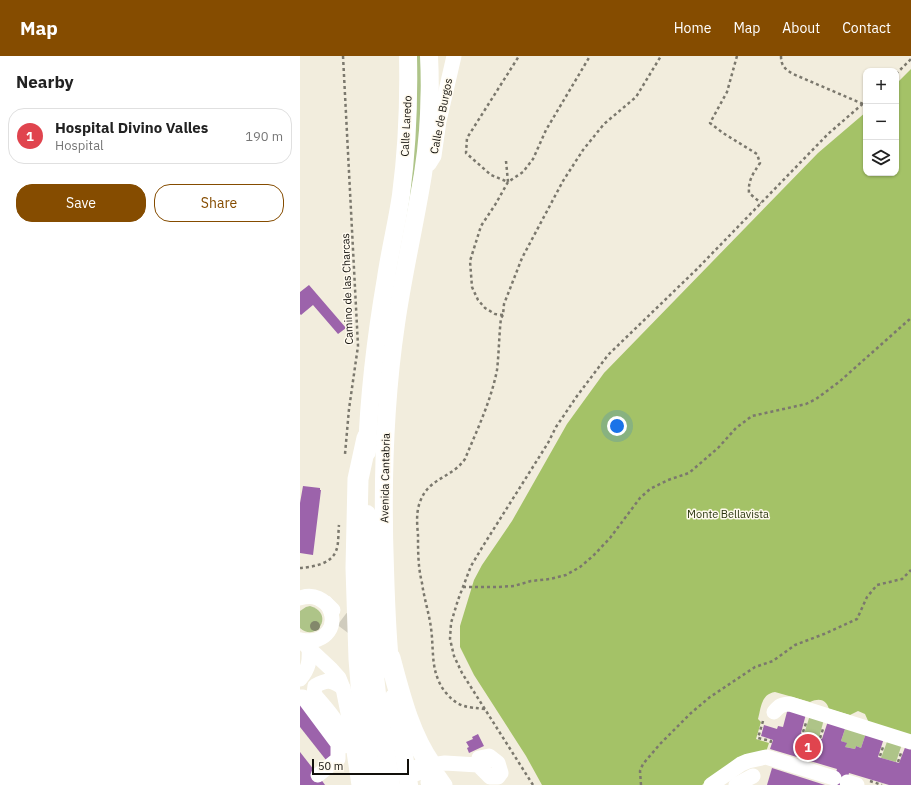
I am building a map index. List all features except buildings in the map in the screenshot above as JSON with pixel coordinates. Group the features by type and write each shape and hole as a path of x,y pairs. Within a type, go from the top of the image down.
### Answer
{"highway":[{"path":"367,438 358,479 356,568 359,659 366,748 372,785"},
{"path":"390,658 408,722 424,755 430,777 402,781"}],"main road":[{"name":"Calle Laredo","path":"401,195 406,151 408,56"},
{"name":"Calle Laredo","path":"423,173 429,111 429,56"},
{"name":"Avenida Cantabria","path":"402,781 390,658 383,493 389,376 406,258 423,173"},
{"name":"Avenida Cantabria","path":"401,195 378,329 367,438 366,491 370,630 378,703 402,781"}],"street":[{"name":"Calle de Burgos","path":"423,173 434,156 439,122 454,56"},
{"path":"300,598 314,596 321,599 342,619"},
{"path":"303,642 317,641 324,637 329,631 332,624 332,617 330,609 326,603"},
{"path":"300,679 308,666 310,659 303,642"},
{"path":"303,642 331,669 343,688 359,785"},
{"path":"343,688 334,682 321,682 314,686 314,694 339,725 342,733 349,785"},
{"path":"300,697 302,697 338,744 338,759 318,775"},
{"path":"769,716 778,706 790,704 911,742"},
{"path":"711,785 741,764 766,757 846,782"},
{"path":"445,785 430,777 445,763 478,765"},
{"path":"736,785 753,776"}],"path":[{"name":"Camino de las Charcas","path":"343,56 358,346 349,409 345,455"},
{"path":"508,182 491,175 466,153 467,138 519,56"},
{"path":"503,315 495,314 485,308 478,300 472,287 470,261 480,226 495,205 508,182 523,172 533,159 546,130 590,56"},
{"path":"485,709 463,707 456,702 447,694 439,683 435,671 431,629 421,582 417,518 419,504 423,493 431,485 461,465 465,459 486,408 493,386 497,369 501,318 503,315 504,304 522,258 563,181 582,150 604,124 636,97 661,56"},
{"path":"737,56 727,92 710,123 757,154 760,163 751,176 748,184 749,193 761,203"},
{"path":"781,56 783,67 793,74 863,102"},
{"path":"899,71 911,59"},
{"path":"533,785 462,674 454,656 450,639 451,624 471,566 531,471 556,427 608,355 697,269 828,134 864,104"},
{"path":"506,161 508,182"},
{"path":"463,587 514,586 531,581 550,580 566,575 580,567 610,538 640,498 650,489 689,472 718,448 736,428 752,416 806,404 816,399 839,382 911,318"},
{"path":"300,568 317,565 330,560 337,550 339,522"},
{"path":"641,785 640,771 643,764 660,744 691,713 710,697 755,667 774,661 795,645 857,619 867,597 877,585 902,579 911,570"},
{"path":"758,738 769,716"}],"green space":[{"path":"416,56 422,56 419,148 406,218"},
{"name":"Monte Bellavista","path":"911,69 911,737 869,723 865,714 858,711 850,715 829,709 826,703 822,700 810,702 775,692 770,693 762,702 758,719 761,722 756,739 769,743 766,752 710,778 702,785 542,785 526,756 474,675 460,647 460,626 474,580 482,565 512,521 567,424 604,373 818,153 863,115 863,176 899,176 899,81"},
{"path":"310,606 321,614 322,620 321,625 317,629 312,632 306,632 300,628 300,611"},
{"path":"810,715 824,719 819,738 804,734"},
{"path":"846,726 866,733 861,748 856,746 855,749 845,747 846,743 841,741"},
{"path":"888,739 902,744 896,762 881,758"}],"tunnel":[{"path":"342,619 363,635"}],"place":[{"name":"Hospital Divino Valles","path":"808,747"}]}
